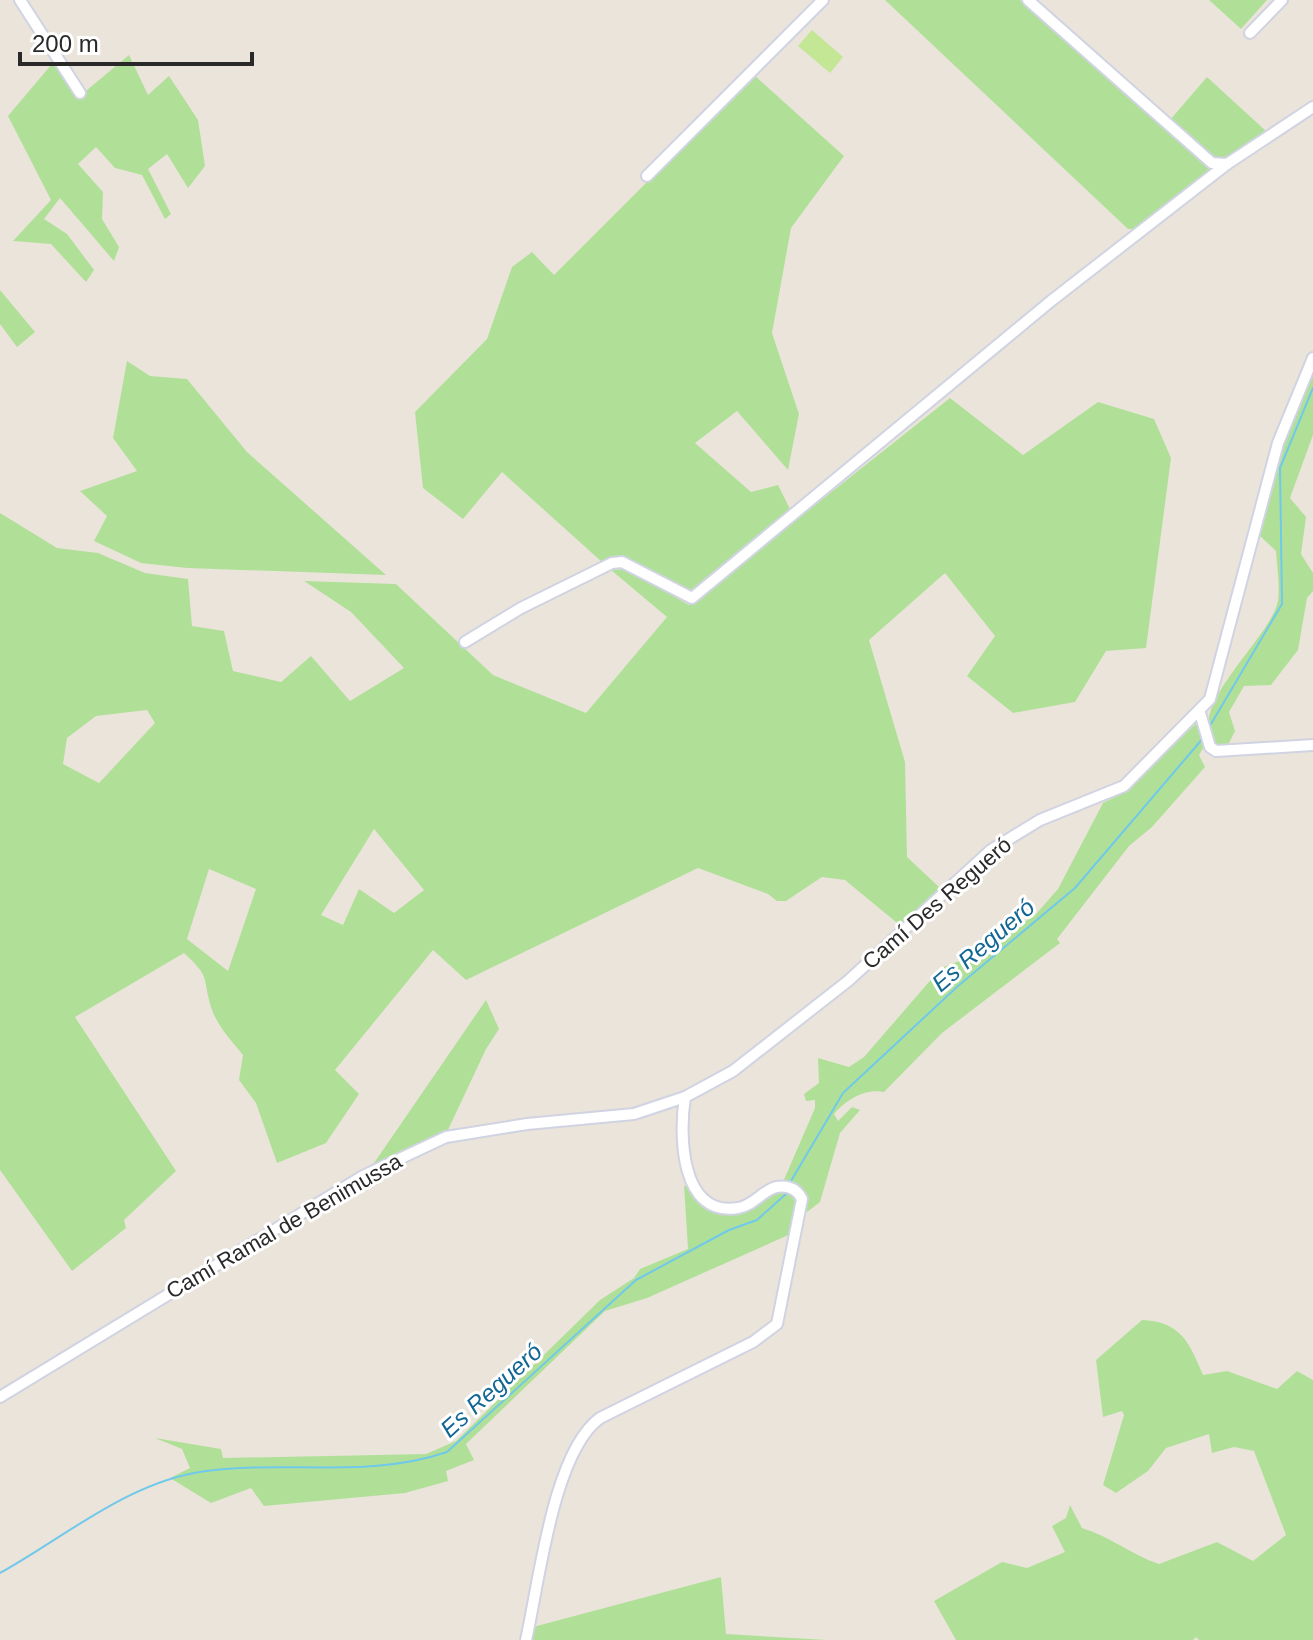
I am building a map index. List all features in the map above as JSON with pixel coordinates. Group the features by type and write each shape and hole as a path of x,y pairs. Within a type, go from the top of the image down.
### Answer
{"street":[{"path":"20,0 80,93"},
{"path":"647,176 823,0"},
{"path":"1250,33 1282,0"},
{"path":"1033,1 1212,163 1227,164"},
{"path":"465,642 521,608 612,563 622,562 692,598 1051,301 1227,164 1313,107"},
{"name":"Camí Des Regueró","path":"685,1097 733,1071 848,981 991,850 1040,820 1124,786 1200,713 1216,686 1278,443 1313,358"},
{"path":"1200,713 1210,747 1216,751 1313,745"},
{"path":"526,1640 562,1480 570,1456 582,1435 600,1418 753,1342 777,1324 802,1199 791,1188 780,1187 738,1208 715,1205 699,1197 687,1174 685,1097"},
{"name":"Camí Ramal de Benimussa","path":"0,1397 363,1176 446,1137 527,1124 634,1114 685,1097"}],"green space":[{"path":"885,0 1020,0 1213,170 1133,229 1128,229"},
{"path":"1209,0 1267,0 1241,29"},
{"path":"812,30 843,57 830,73 798,46"},
{"path":"129,55 148,95 169,76 198,120 205,166 188,188 167,154 148,169 171,214 165,219 142,175 115,168 96,147 78,164 103,192 102,219 119,247 114,261 60,198 44,219 67,234 94,270 86,282 51,244 13,241 51,200 8,116 57,58 80,96"},
{"path":"754,75 844,156 791,228 772,333 799,414 788,470 737,411 695,443 751,492 778,485 790,509 697,591 686,593 621,557 603,563 502,472 463,519 423,488 415,412 487,339 512,267 532,252 554,275"},
{"path":"1207,77 1267,132 1221,163 1170,120"},
{"path":"0,290 35,332 17,347 0,324"},
{"path":"127,361 150,376 187,379 247,452 386,575 187,568 141,563 94,541 107,516 80,491 137,471 113,438"},
{"path":"1313,373 1313,435 1290,498 1306,517 1301,554 1313,573 1313,591 1307,598 1298,650 1271,685 1244,686 1229,712 1235,731 1227,747 1216,747 1208,731 1210,714 1218,694 1272,617 1278,601 1276,551 1259,535 1276,459"},
{"path":"950,398 1023,455 1098,402 1154,419 1171,458 1146,648 1106,651 1075,702 1013,713 967,676 995,636 945,573 869,640 905,762 907,857 940,888 902,927 845,880 822,877 786,901 777,901 768,894 698,868 466,980 433,950 335,1070 359,1094 326,1143 277,1163 256,1103 239,1080 243,1055 217,1020 202,973 184,953 75,1017 176,1171 124,1220 126,1228 72,1271 0,1170 0,513 57,548 98,553 145,573 188,579 192,626 224,631 233,671 281,682 311,656 350,701 404,668 351,612 304,581 396,584 493,675 586,713 667,617 611,570 626,569 689,605","holes":["147,710 155,723 99,783 63,764 67,738 96,716","374,829 424,890 394,913 359,889 343,925 321,915","209,869 256,889 228,971 187,939"]},
{"path":"1199,721 1205,745 1199,755 1205,767 1152,827 1129,846 1057,939 1060,943 942,1033 884,1092 856,1096 834,1114 838,1121 852,1107 860,1110 840,1133 820,1202 807,1212 805,1197 783,1182 815,1108 815,1100 806,1101 804,1094 819,1083 818,1058 849,1067 864,1057 941,968 980,953 1036,914 1058,889 1103,803 1119,795"},
{"path":"486,1000 499,1029 486,1049 448,1130 372,1166"},
{"path":"684,1185 709,1206 759,1202 779,1191 794,1193 798,1199 793,1233 647,1298 605,1311 466,1444 474,1460 446,1471 448,1481 405,1493 264,1506 251,1488 211,1503 170,1478 190,1468 182,1449 155,1438 221,1449 223,1458 426,1454 456,1441 600,1300 634,1278 640,1269 688,1249"},
{"path":"1142,1320 1166,1325 1182,1336 1203,1375 1227,1371 1277,1389 1297,1371 1313,1380 1313,1640 1199,1640 1196,1637 1193,1640 956,1640 934,1601 1002,1562 1027,1568 1065,1552 1052,1526 1066,1518 1070,1505 1082,1528 1159,1564 1217,1542 1253,1561 1286,1535 1254,1451 1234,1447 1212,1453 1209,1434 1166,1448 1148,1471 1116,1493 1103,1485 1124,1415 1122,1411 1103,1417 1096,1360"},
{"path":"721,1577 726,1634 827,1640 530,1640 533,1627"}],"waterway":[{"name":"Es Regueró","path":"1211,724 1282,604 1280,468 1313,388"},
{"name":"Es Regueró","path":"791,1181 843,1093 958,986 1075,888 1204,737"},
{"name":"Es Regueró","path":"0,1573 98,1512 150,1486 178,1477 236,1468 387,1465 447,1452 636,1280 729,1230 757,1220 787,1193"}]}
